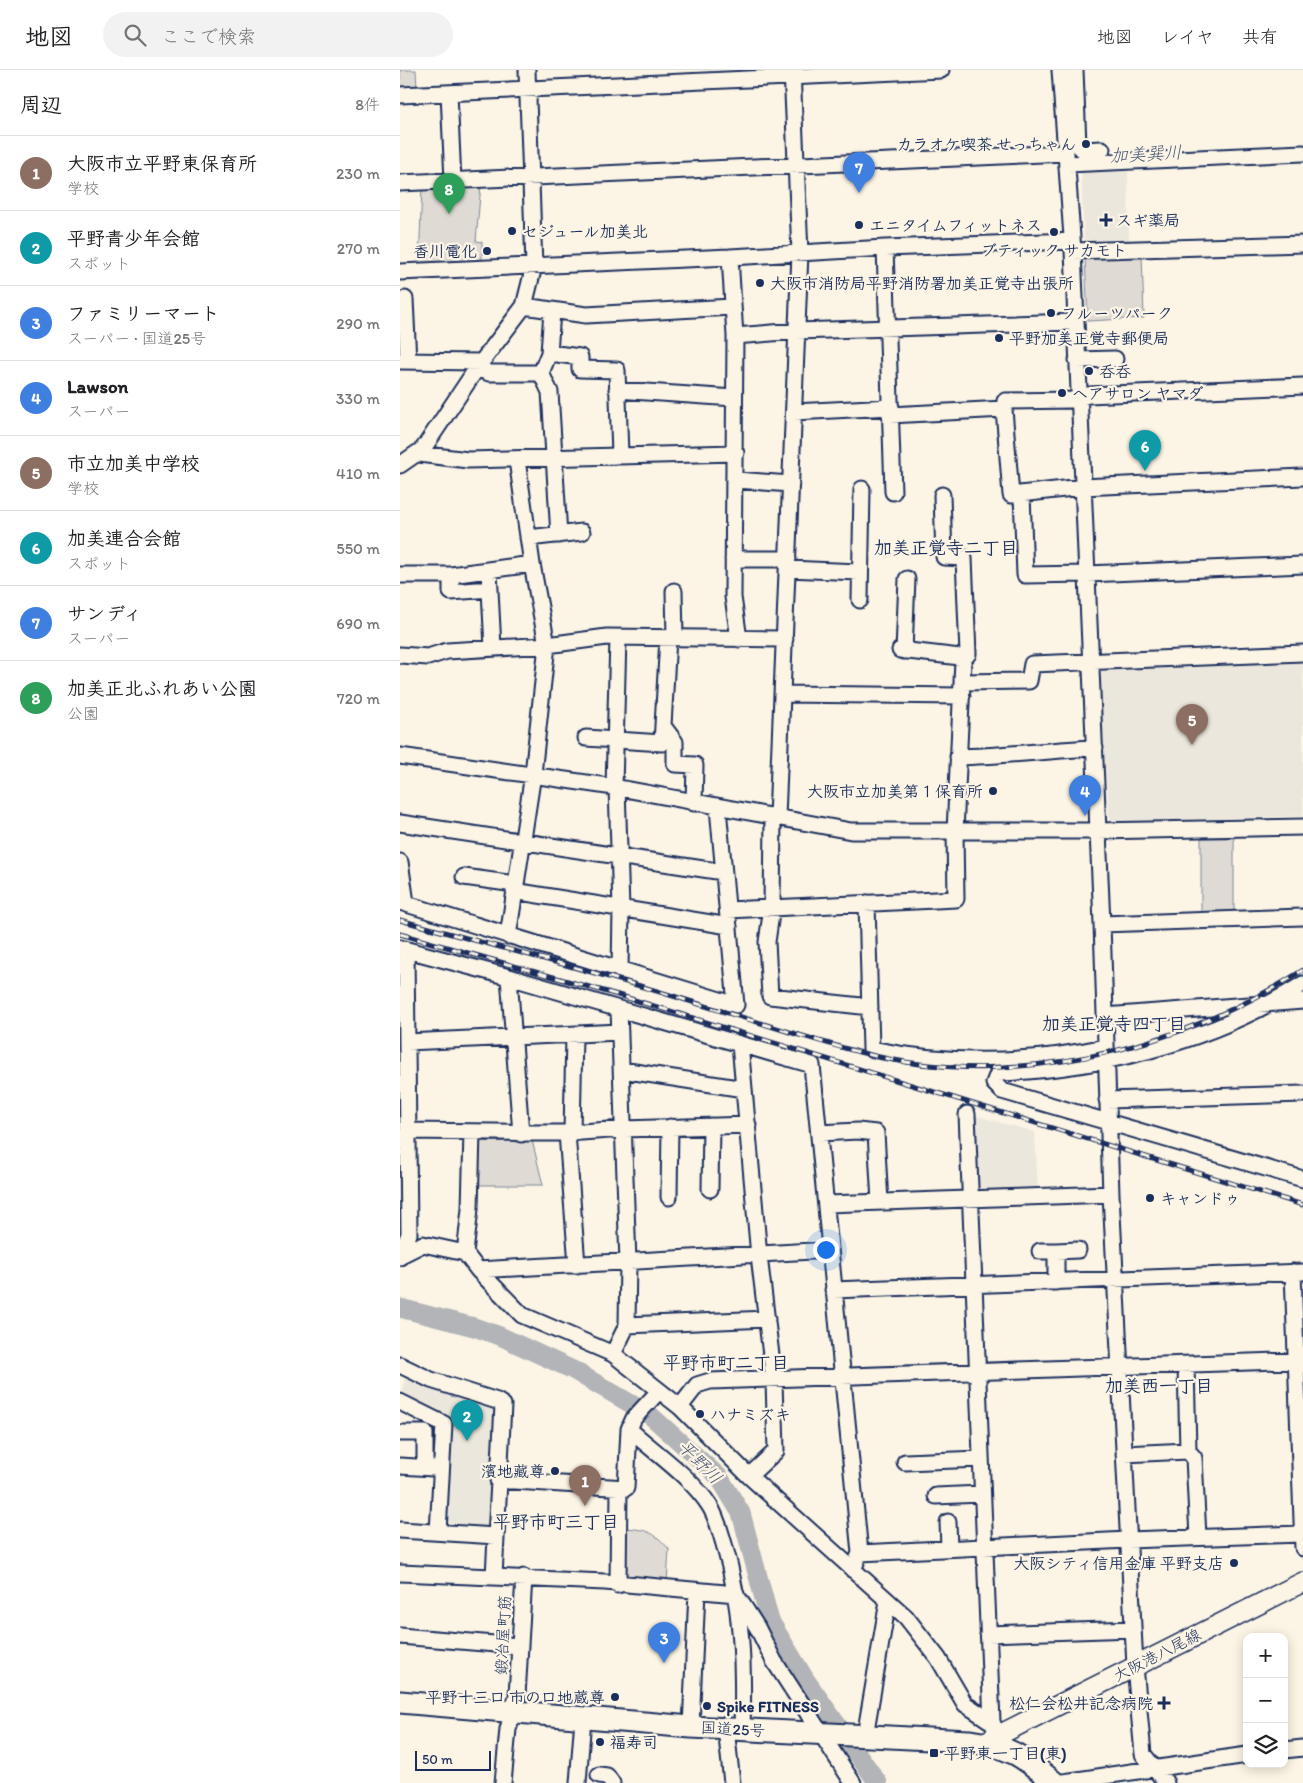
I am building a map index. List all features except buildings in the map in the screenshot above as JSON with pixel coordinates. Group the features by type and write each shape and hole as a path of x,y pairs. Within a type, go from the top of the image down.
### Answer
{"highway":[{"name":"国道25号","path":"400,1702 512,1713 820,1734 865,1736 991,1734 1008,1749 1026,1759 1056,1783"}],"main road":[{"name":"大阪港八尾線","path":"991,1734 1135,1666 1303,1582"}],"street":[{"path":"400,465 419,454 479,365 524,306 534,266 527,70"},
{"path":"400,95 792,74 941,70"},
{"path":"1060,70 1070,121"},
{"path":"1075,70 1070,121 1075,322 1095,748 1111,1194 1128,1540 1135,1666 1143,1754 1166,1783"},
{"path":"792,74 800,253 783,694 775,817 772,907 767,942 770,996 870,1007"},
{"path":"449,93 453,181"},
{"path":"1070,146 1083,150 1102,149"},
{"path":"400,183 796,165 1070,146 1303,153"},
{"path":"400,272 885,248 1303,244"},
{"path":"885,248 893,492"},
{"path":"730,257 735,336 736,480 733,597 739,639"},
{"path":"405,299 404,361 479,365 489,374 541,374"},
{"path":"524,306 586,315 732,307"},
{"path":"552,311 549,353 541,374 550,392 558,535"},
{"path":"735,336 797,331 1075,322"},
{"path":"549,353 580,357 580,369 617,370 620,455"},
{"path":"1077,360 1115,358"},
{"path":"1303,386 1079,398 1072,400 1005,401 1004,409 1012,495 1082,487 1303,477"},
{"path":"617,390 734,398"},
{"path":"794,412 1004,409"},
{"path":"419,454 468,460 517,460 553,457 736,453"},
{"path":"508,936 534,774 548,645 532,564 517,460"},
{"path":"736,480 791,484"},
{"path":"860,600 858,572 862,489"},
{"path":"1022,494 1025,575 1303,565"},
{"path":"728,910 956,899 955,832 958,757 964,660 968,654 964,558 944,557 942,495"},
{"path":"528,538 582,532"},
{"path":"733,559 858,572"},
{"path":"400,575 451,575 532,564"},
{"path":"489,571 493,648"},
{"path":"451,575 451,592 490,589"},
{"path":"907,579 902,651 960,656 964,660"},
{"path":"586,738 662,743 674,591"},
{"path":"400,655 428,657 447,651 548,645 618,638 785,639"},
{"path":"618,638 615,739 621,908 620,971"},
{"path":"783,694 962,689 1029,681 1032,664 1303,654"},
{"path":"663,726 675,742 675,764 695,765 694,803"},
{"path":"958,757 1000,756 1041,750 1095,748"},
{"path":"400,756 534,774 851,831 1097,831 1303,827"},
{"path":"400,862 403,903 736,1005 718,808"},
{"path":"400,823 723,872"},
{"path":"464,877 621,908 729,926"},
{"path":"867,903 871,1049 917,1058 1013,1060 1067,1055 1106,1054 1184,1042 1276,1002 1303,984"},
{"path":"1102,924 1303,917"},
{"path":"400,1255 409,1234 408,1131 404,1073 407,1042 403,949 509,977 812,1065 860,1553 853,1570"},
{"path":"509,977 512,1038 521,1134"},
{"path":"1105,1016 1303,1001"},
{"path":"613,1354 627,1325 628,1262 619,1009"},
{"path":"407,1042 620,1032"},
{"path":"574,1034 570,1133 577,1265"},
{"path":"740,1044 759,1256 774,1380 776,1451 749,1476"},
{"path":"1106,1054 1050,1071 998,1073 994,1083 1002,1091 1303,1179"},
{"path":"622,1070 744,1088"},
{"path":"1107,1100 1303,1094"},
{"path":"967,1114 972,1285 991,1734"},
{"path":"408,1131 521,1134 748,1125"},
{"path":"710,1189 711,1126"},
{"path":"669,1197 670,1128"},
{"path":"820,1133 858,1131 876,1133 880,1202"},
{"path":"465,1253 470,1209 472,1132"},
{"path":"827,1204 1111,1194"},
{"path":"400,1255 423,1244 465,1253 478,1270 522,1315 613,1354 657,1394 680,1407 749,1476 906,1617 938,1658 965,1704 991,1734"},
{"path":"478,1270 759,1256 830,1250"},
{"path":"1040,1251 1078,1250"},
{"path":"1056,1251 1056,1282"},
{"path":"833,1290 1298,1272 1303,1541 1198,1538 860,1553"},
{"path":"627,1325 767,1319"},
{"path":"680,1407 697,1385 704,1383 1299,1360"},
{"path":"400,1365 431,1380 497,1400 502,1405 494,1576"},
{"path":"1186,1365 1188,1451 1194,1458 1198,1538"},
{"path":"498,1480 626,1488 632,1424 657,1394"},
{"path":"400,1402 444,1424 438,1532"},
{"path":"632,1424 709,1505 717,1521 730,1565 740,1622 743,1673 734,1729 732,1783"},
{"path":"400,1433 425,1433 425,1467"},
{"path":"1124,1454 1188,1451"},
{"path":"905,1462 980,1459"},
{"path":"400,1466 442,1469"},
{"path":"618,1585 619,1488"},
{"path":"936,1496 981,1494"},
{"path":"948,1522 949,1548"},
{"path":"400,1530 496,1536"},
{"path":"400,1573 524,1577 736,1594"},
{"name":"鍛冶屋町筋","path":"503,1783 508,1729 517,1696 524,1577"},
{"path":"691,1726 697,1591"},
{"path":"736,1594 758,1627 774,1661 820,1734 854,1783"},
{"path":"865,1736 888,1601"},
{"path":"988,1634 1133,1629"},
{"path":"400,1636 519,1646"},
{"path":"578,1783 583,1718"},
{"path":"1288,1750 1303,1748"},
{"path":"1056,1783 1154,1767 1243,1756"}],"shaded area":[{"path":"400,70 416,70 417,89 400,90"},
{"path":"1128,165 1129,242 1084,243 1081,167"},
{"path":"481,184 476,241 482,242 482,260 419,263 422,187"},
{"path":"1142,254 1144,318 1088,321 1085,259 1088,256"},
{"path":"1303,660 1303,816 1112,822 1109,818 1099,674 1103,666"},
{"path":"1201,838 1234,838 1234,916 1201,917"},
{"path":"970,1114 1035,1132 1038,1191 973,1194"},
{"path":"531,1136 543,1185 477,1185 478,1143 482,1139"},
{"path":"407,1368 497,1401 496,1536 438,1532 444,1424 400,1402"},
{"path":"626,1528 655,1535 669,1549 667,1583 624,1576"}],"waterway":[{"name":"平野川","path":"400,1308 474,1327 500,1336 573,1370 650,1415 719,1477 741,1513 770,1621 805,1679 878,1783"}],"railway":[{"path":"400,920 628,982 857,1052 920,1064 970,1067 1020,1066 1070,1060 1119,1050 1168,1035 1215,1017 1260,995 1303,970"},
{"path":"400,934 618,995 1303,1205"}],"place":[{"name":"カラオケ喫茶 せっちゃん","path":"1086,144"},
{"name":"サンディ","path":"859,193"},
{"name":"加美正北ふれあい公園","path":"449,214"},
{"name":"スギ薬局","path":"1106,220"},
{"name":"エニタイムフィットネス","path":"859,225"},
{"name":"セジュール加美北","path":"512,231"},
{"name":"ブティック サカモト","path":"1054,232"},
{"name":"香川電化","path":"487,251"},
{"name":"大阪市消防局平野消防署加美正覚寺出張所","path":"760,283"},
{"name":"フルーツパーク","path":"1051,313"},
{"name":"平野加美正覚寺郵便局","path":"999,338"},
{"name":"呑呑","path":"1089,371"},
{"name":"ヘアサロン ヤマダ","path":"1062,393"},
{"name":"加美連合会館","path":"1145,471"},
{"name":"市立加美中学校","path":"1192,745"},
{"name":"大阪市立加美第１保育所","path":"993,791"},
{"name":"Lawson","path":"1085,816"},
{"name":"キャンドゥ","path":"1150,1198"},
{"name":"ハナミズキ","path":"700,1414"},
{"name":"平野青少年会館","path":"467,1441"},
{"name":"濱地藏尊","path":"555,1471"},
{"name":"大阪市立平野東保育所","path":"585,1506"},
{"name":"大阪シティ信用金庫 平野支店","path":"1234,1563"},
{"name":"ファミリーマート","path":"664,1663"},
{"name":"平野十三口 市の口地蔵尊","path":"615,1697"},
{"name":"松仁会松井記念病院","path":"1164,1703"},
{"name":"Spike FITNESS","path":"707,1706"},
{"name":"福寿司","path":"600,1742"},
{"name":"平野東一丁目(東)","path":"934,1753"}],"district":[{"name":"加美正覚寺二丁目","path":"946,548"},
{"name":"加美正覚寺四丁目","path":"1114,1024"},
{"name":"平野市町二丁目","path":"726,1363"},
{"name":"加美西一丁目","path":"1159,1386"},
{"name":"平野市町三丁目","path":"556,1522"}],"water label":[{"name":"加美巽川","path":"1146,154"}]}
